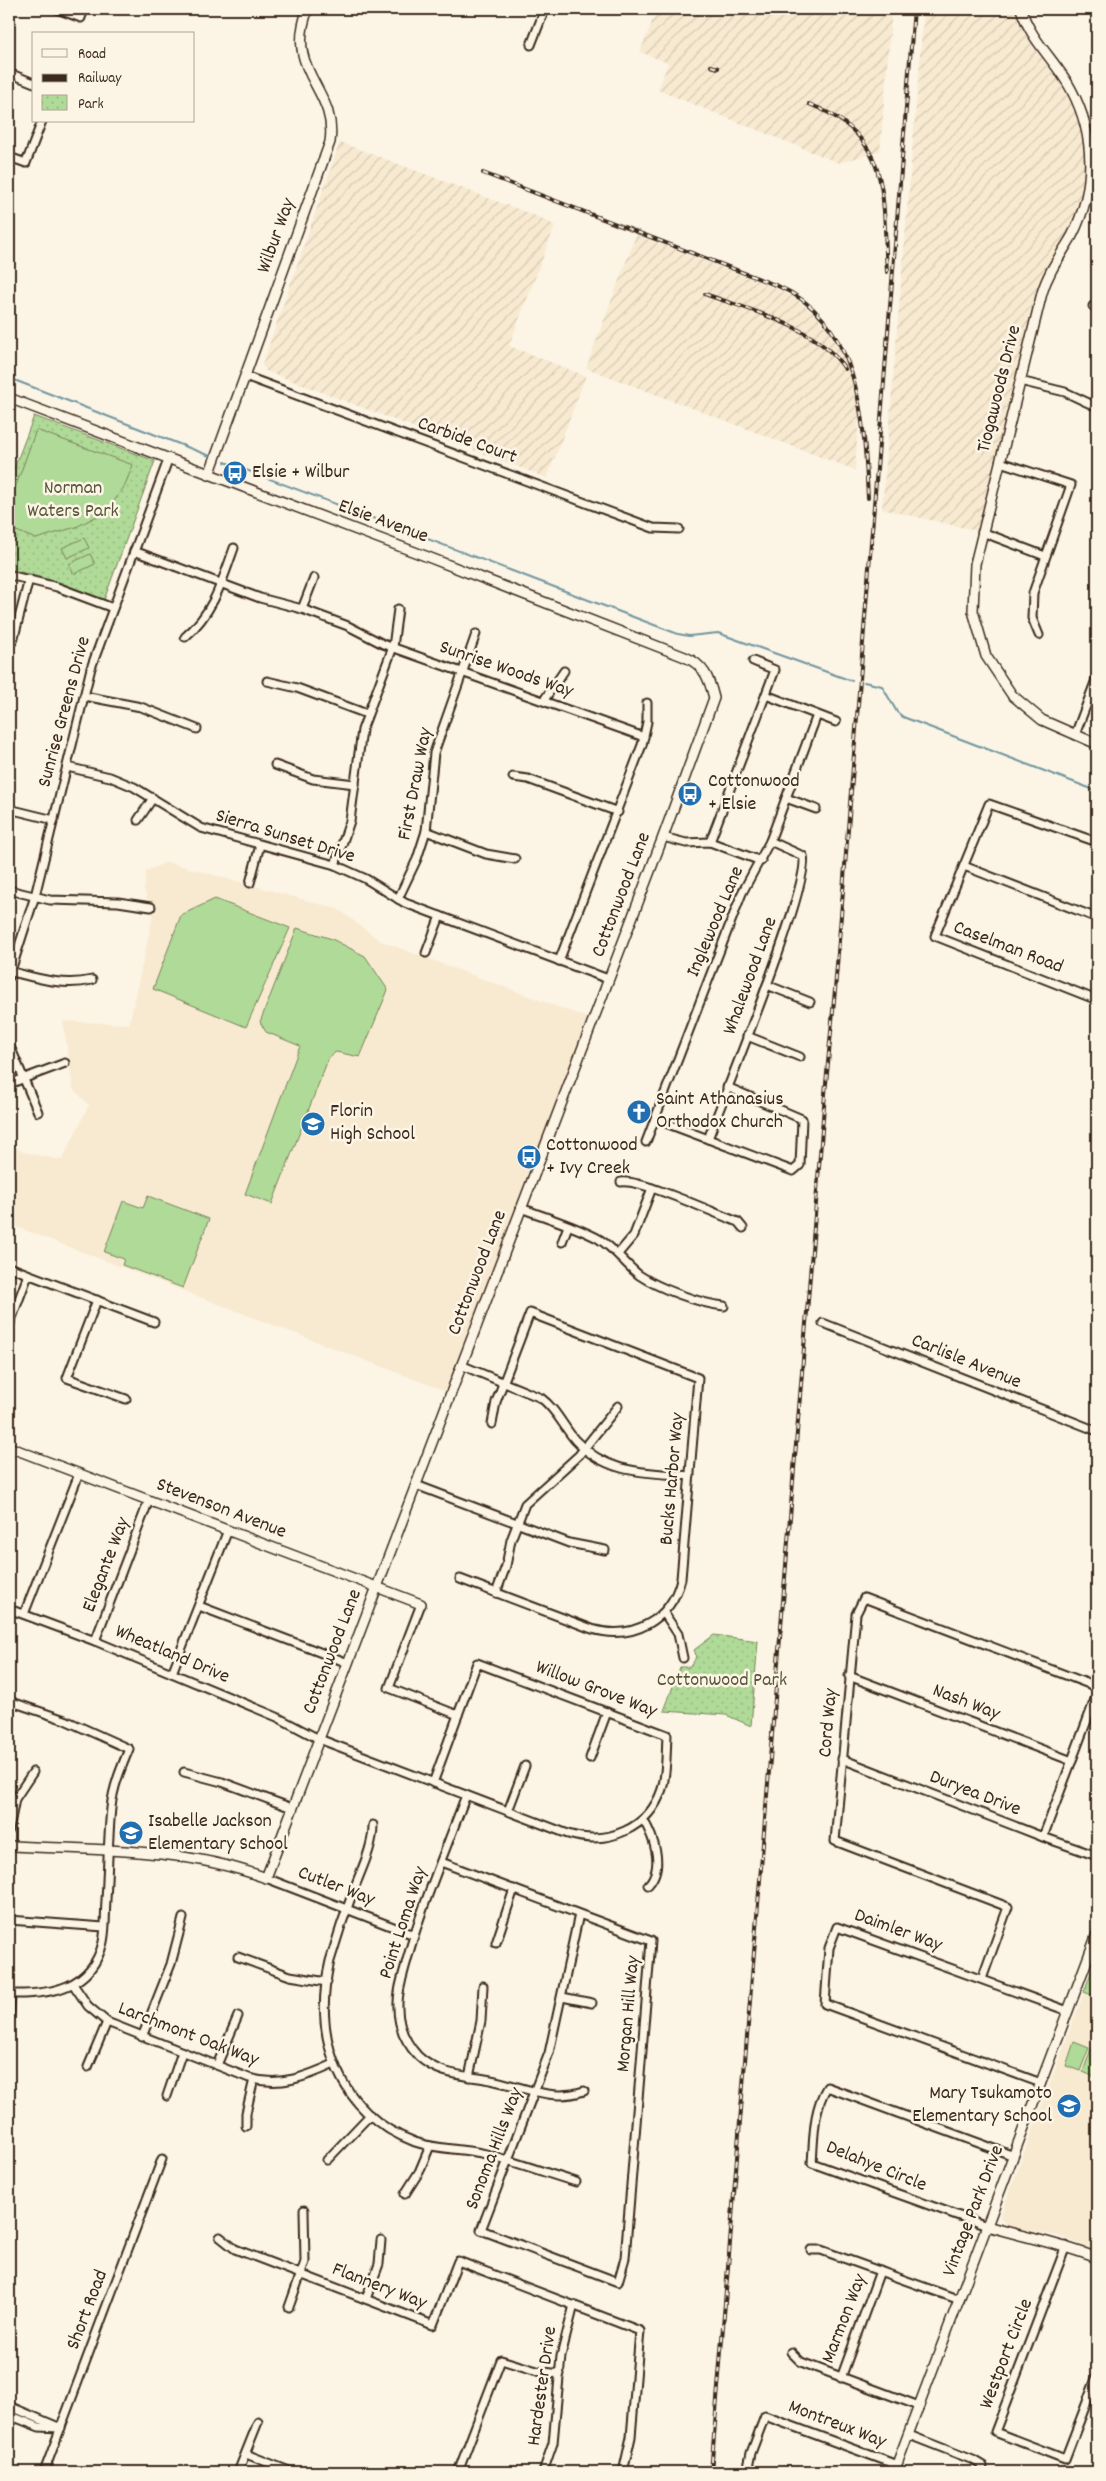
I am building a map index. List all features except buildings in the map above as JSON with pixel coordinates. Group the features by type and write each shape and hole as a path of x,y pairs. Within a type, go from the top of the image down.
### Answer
{"street":[{"path":"57,9 81,18 84,9"},
{"name":"Wilbur Way","path":"210,475 330,142 329,114 304,63 300,48 301,26 308,9"},
{"path":"531,45 545,9"},
{"name":"Tiogawoods Drive","path":"1021,9 1036,41 1066,81 1078,102 1087,132 1090,155 1090,179 1083,210 1044,286 982,532 975,564 972,595 976,626 986,656 1002,683 1024,706 1042,720 1097,744"},
{"path":"9,74 32,82"},
{"path":"9,157 26,164 42,122"},
{"name":"Carbide Court","path":"245,376 653,528 679,529"},
{"path":"1020,381 1065,392 1097,407"},
{"name":"Elsie Avenue","path":"9,398 685,657 694,661 704,671 709,680"},
{"name":"Sunrise Greens Drive","path":"9,973 35,896 91,668 168,460"},
{"path":"1000,462 1071,486 1031,601 1032,618 1038,636"},
{"path":"982,532 1046,556"},
{"path":"185,637 207,615 234,548"},
{"name":"Sunrise Woods Way","path":"134,551 260,598 302,609 462,673 544,700 644,737"},
{"path":"9,575 29,579 113,608"},
{"path":"302,609 314,578"},
{"path":"13,641 29,579"},
{"path":"335,865 350,821 358,749 367,714 393,647 398,609"},
{"name":"First Draw Way","path":"398,899 417,859 426,830 434,753 476,634"},
{"path":"710,842 775,670 753,661"},
{"path":"544,700 564,671"},
{"path":"1075,735 1097,677"},
{"name":"Cottonwood Lane","path":"266,1878 663,837 714,698 709,680"},
{"path":"267,681 297,688 367,714"},
{"path":"766,695 836,722"},
{"path":"84,696 141,707 196,729"},
{"path":"560,961 618,812 644,737 647,703"},
{"name":"Inglewood Lane","path":"646,1142 742,892 761,861 770,841 816,714"},
{"path":"275,765 313,779 355,784"},
{"name":"Sierra Sunset Drive","path":"67,767 118,780 153,798 173,813 201,828 335,865 366,879 398,899 608,979"},
{"path":"513,777 528,779 618,812"},
{"path":"138,820 153,798"},
{"path":"786,798 816,809"},
{"path":"1097,842 989,804 964,866 1097,918"},
{"path":"9,809 54,820"},
{"path":"426,830 486,854 515,859"},
{"path":"663,837 686,843 710,842 761,861"},
{"name":"Whalewood Lane","path":"708,1139 767,985 797,898 805,864 800,853 770,841"},
{"path":"250,883 260,845"},
{"name":"Caselman Road","path":"964,866 935,936 1097,1000"},
{"path":"9,890 63,901 118,902 151,908"},
{"path":"426,953 440,916"},
{"path":"9,973 58,983 74,984 92,980"},
{"path":"767,985 810,1002"},
{"path":"747,1036 800,1056"},
{"path":"9,1044 38,1112"},
{"path":"9,1084 22,1077 65,1063"},
{"path":"655,1119 793,1172 800,1165 802,1119 727,1087"},
{"path":"621,1182 630,1181 652,1188 738,1222 743,1228"},
{"path":"618,1254 634,1235 652,1188"},
{"path":"521,1208 597,1238 618,1254 634,1270 652,1282 706,1303 724,1306"},
{"path":"562,1242 568,1226"},
{"path":"9,1267 154,1322"},
{"path":"9,1326 28,1275"},
{"path":"97,1300 67,1378 126,1399"},
{"name":"Bucks Harbor Way","path":"460,1579 606,1633 634,1631 653,1622 674,1599 681,1579 698,1378 530,1313 504,1381"},
{"name":"Carlisle Avenue","path":"822,1323 1097,1431"},
{"path":"461,1365 535,1394 547,1402 585,1449 605,1463 620,1469 690,1476"},
{"path":"492,1424 493,1409 504,1381"},
{"path":"496,1593 506,1566 516,1523 530,1498 585,1449 618,1406"},
{"name":"Stevenson Avenue","path":"9,1447 421,1604"},
{"path":"24,1614 79,1474"},
{"path":"416,1485 576,1546 605,1550"},
{"name":"Elegante Way","path":"94,1641 149,1500"},
{"path":"172,1673 228,1530"},
{"name":"Cord Way","path":"982,1980 1008,1907 835,1841 853,1624 864,1598 1097,1687"},
{"path":"421,1604 389,1688 458,1715"},
{"path":"199,1606 348,1663"},
{"name":"Wheatland Drive","path":"9,1609 94,1641 277,1717 318,1739"},
{"path":"664,1612 678,1634 683,1658"},
{"name":"Willow Grove Way","path":"318,1739 568,1834 590,1838 620,1834 643,1819 657,1801 662,1787 667,1735 477,1663 432,1782"},
{"name":"Nash Way","path":"849,1676 1072,1761"},
{"path":"1043,1837 1097,1694"},
{"path":"9,1701 65,1720 129,1749 113,1792 104,1927 101,1947 95,1961 86,1974 73,1984 51,1992 10,1994 9,2024"},
{"path":"590,1758 607,1712"},
{"name":"Duryea Drive","path":"842,1759 1097,1856"},
{"path":"508,1811 525,1766"},
{"path":"9,1830 15,1799 33,1772"},
{"path":"184,1772 222,1782 292,1808"},
{"name":"Point Loma Way","path":"466,1795 414,1935 398,1995 398,2017 402,2031 413,2050 430,2065 450,2074 507,2084 534,2092 558,2096 584,2091"},
{"path":"643,1819 653,1840 656,1854 655,1873 648,1885"},
{"path":"373,1824 370,1847 346,1909 326,1982 325,2031 334,2064 353,2097 370,2115 401,2136 430,2146 480,2153 576,2182"},
{"name":"Cutler Way","path":"9,1846 191,1856 231,1866 266,1878 414,1935"},
{"name":"Morgan Hill Way","path":"441,1862 651,1941 625,2258 618,2282"},
{"path":"496,1943 514,1889"},
{"name":"Sonoma Hills Way","path":"579,1914 549,2053 481,2230 618,2282"},
{"path":"142,2037 171,1964 183,1918"},
{"path":"9,1920 104,1927"},
{"name":"Daimler Way","path":"1041,2083 825,2004 829,1948 837,1927 1068,2011"},
{"name":"Vintage Park Drive","path":"896,2469 1097,1934"},
{"path":"238,1957 290,1976 326,1982"},
{"name":"Larchmont Oak Way","path":"73,1984 88,2006 107,2022 254,2079 269,2082 291,2081 334,2064"},
{"path":"469,2077 481,2021 483,1986"},
{"path":"562,1997 592,2003"},
{"path":"217,2066 238,2016"},
{"path":"88,2067 107,2022"},
{"path":"167,2096 182,2052"},
{"path":"246,2126 246,2113 254,2079"},
{"name":"Delahye Circle","path":"988,2226 812,2163 816,2115 820,2100 826,2087 1014,2156"},
{"path":"327,2160 370,2115"},
{"path":"405,2194 420,2172 430,2146"},
{"name":"Short Road","path":"44,2472 162,2159"},
{"path":"289,2307 302,2275 306,2254 304,2210"},
{"path":"988,2226 1023,2238 1066,2246 1097,2258"},
{"name":"Flannery Way","path":"220,2237 235,2249 433,2325 458,2261 574,2305"},
{"path":"366,2299 379,2264 381,2240"},
{"name":"Westport Circle","path":"1066,2246 995,2432 1065,2459 1097,2376"},
{"path":"811,2250 821,2250 880,2271"},
{"name":"Marmon Way","path":"919,2406 840,2378 880,2271 960,2300"},
{"path":"574,2305 640,2331 631,2437 623,2472"},
{"name":"Hardester Drive","path":"543,2472 556,2426 564,2340 574,2305"},
{"path":"791,2352 801,2362 840,2378"},
{"path":"458,2472 501,2360 537,2371 560,2374"},
{"path":"9,2406 61,2428"},
{"path":"9,2416 39,2427 61,2428"},
{"name":"Montreux Way","path":"747,2472 751,2453 766,2416 896,2469"},
{"path":"238,2472 258,2422"},
{"path":"909,2434 973,2460 983,2466 980,2472"},
{"path":"246,2454 292,2472"}],"shaded area":[{"path":"657,9 892,9 880,151 839,163 658,90 668,63 640,52"},
{"path":"924,9 1022,9 1041,49 1084,119 1090,179 1074,230 1047,279 982,532 882,509"},
{"path":"340,142 544,219 555,226 509,346 586,376 547,478 266,371 262,365"},
{"path":"636,235 776,288 795,298 818,317 852,364 859,416 855,470 586,368"},
{"name":"Florin High School","path":"167,862 338,909 381,941 588,1018 445,1391 9,1224 10,1144 23,1152 62,1160 89,1105 73,1089 63,1021 129,1024 153,915 144,890 146,871"},
{"name":"Mary Tsukamoto Elementary School","path":"1084,1992 1097,1997 1097,2251 1062,2237 1015,2228 1005,2224 1000,2217"}],"green space":[{"name":"Norman Waters Park","path":"34,416 155,461 104,600 58,582 9,569 9,482"},
{"path":"36,430 133,465 124,487 107,511 76,527 36,539 9,528 9,505"},
{"path":"84,538 89,548 67,558 62,548"},
{"path":"90,554 95,564 74,574 69,564"},
{"path":"215,899 290,928 246,1027 153,989 181,915"},
{"path":"297,928 332,939 365,956 388,990 360,1057 336,1052 329,1057 272,1204 245,1194 300,1046 266,1032 260,1022"},
{"path":"148,1196 209,1219 183,1288 122,1265 124,1259 104,1252 123,1201 143,1208"},
{"name":"Cottonwood Park","path":"714,1635 758,1641 751,1726 726,1715 664,1711 680,1667 689,1667 695,1659 694,1650"},
{"path":"1097,1956 1097,1997 1084,1992"},
{"path":"1074,2042 1089,2048 1080,2071 1066,2066"},
{"path":"1091,2049 1097,2051 1097,2078 1083,2072"}],"waterway":[{"path":"9,378 210,456"},
{"path":"225,462 678,634 689,636 718,633 852,681"},
{"path":"864,682 882,686 897,712 903,717 1097,791"}],"railway":[{"path":"711,2472 835,990 914,9"},
{"path":"711,66 718,68"},
{"path":"809,104 836,117 856,133 869,151 878,172 882,194 887,272"},
{"path":"483,173 778,286 806,302 827,323 842,349 853,377 864,437 868,498"},
{"path":"705,294 762,314 801,331 833,354 845,369"}],"place":[{"name":"Elsie + Wilbur","path":"235,473"},
{"name":"Cottonwood + Elsie","path":"690,794"},
{"name":"Saint Athanasius Orthodox Church","path":"639,1112"},
{"name":"Florin High School","path":"313,1124"},
{"name":"Cottonwood + Ivy Creek","path":"529,1157"},
{"name":"Isabelle Jackson Elementary School","path":"131,1833"},
{"name":"Mary Tsukamoto Elementary School","path":"1069,2106"}]}
